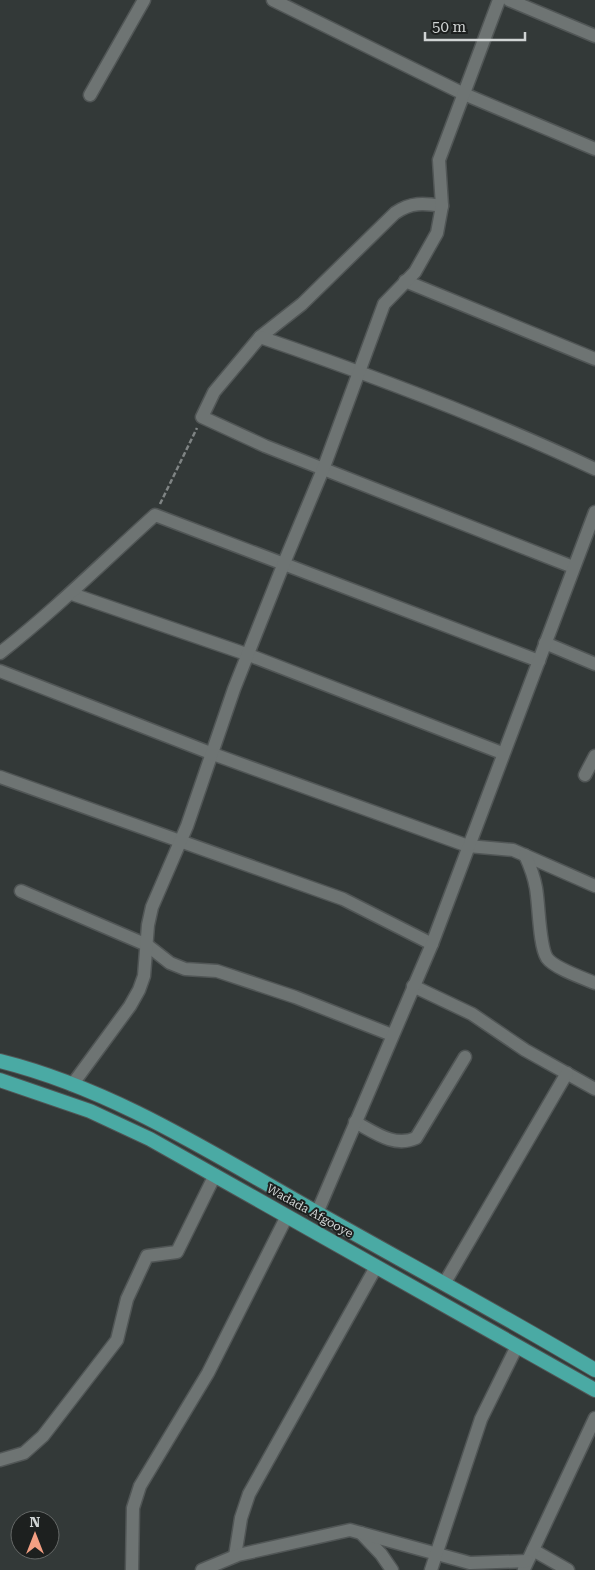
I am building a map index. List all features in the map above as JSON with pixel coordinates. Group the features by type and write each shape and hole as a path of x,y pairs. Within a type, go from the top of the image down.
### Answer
{"highway":[{"name":"Wadada Afgooye","path":"0,1061 27,1068 72,1085 164,1126 595,1370"},
{"name":"Wadada Afgooye","path":"0,1080 90,1111 150,1139 595,1390"}],"street":[{"path":"90,95 144,0"},
{"path":"273,0 464,94 595,149"},
{"path":"72,1085 139,990 144,976 152,907 180,841 213,754 234,689 324,467 384,304 415,272 437,232 442,206 438,160 499,0"},
{"path":"509,0 595,36"},
{"path":"442,206 422,203 405,206 400,210 302,304 260,336 214,392 202,417 265,446 324,467 573,567"},
{"path":"405,281 595,359"},
{"path":"260,336 359,371 526,436 595,469"},
{"path":"317,1213 432,944 502,753 595,512"},
{"path":"0,653 72,594 86,577 155,515 539,661"},
{"path":"72,594 249,655 502,753"},
{"path":"545,643 595,664"},
{"path":"0,671 213,754 468,846 499,847 524,855 595,886"},
{"path":"585,775 595,756"},
{"path":"0,777 344,899 432,944"},
{"path":"524,855 532,872 536,889 547,958 555,964 595,983"},
{"path":"20,891 147,945 170,963 185,969 217,971 295,997 392,1035"},
{"path":"413,986 472,1014 525,1050 595,1089"},
{"path":"355,1122 393,1142 406,1143 416,1138 465,1057"},
{"path":"444,1284 567,1073"},
{"path":"0,1460 24,1453 43,1436 117,1340 127,1299 147,1256 177,1252 215,1175"},
{"path":"132,1570 133,1508 140,1486 208,1373 288,1216"},
{"path":"235,1556 241,1518 249,1494 376,1267"},
{"path":"431,1570 447,1516 481,1419 517,1346"},
{"path":"528,1560 595,1418"},
{"path":"202,1570 235,1556 350,1530 470,1563 528,1560 568,1570"},
{"path":"359,1532 381,1554 392,1570"}],"path":[{"path":"155,515 202,417"}]}
